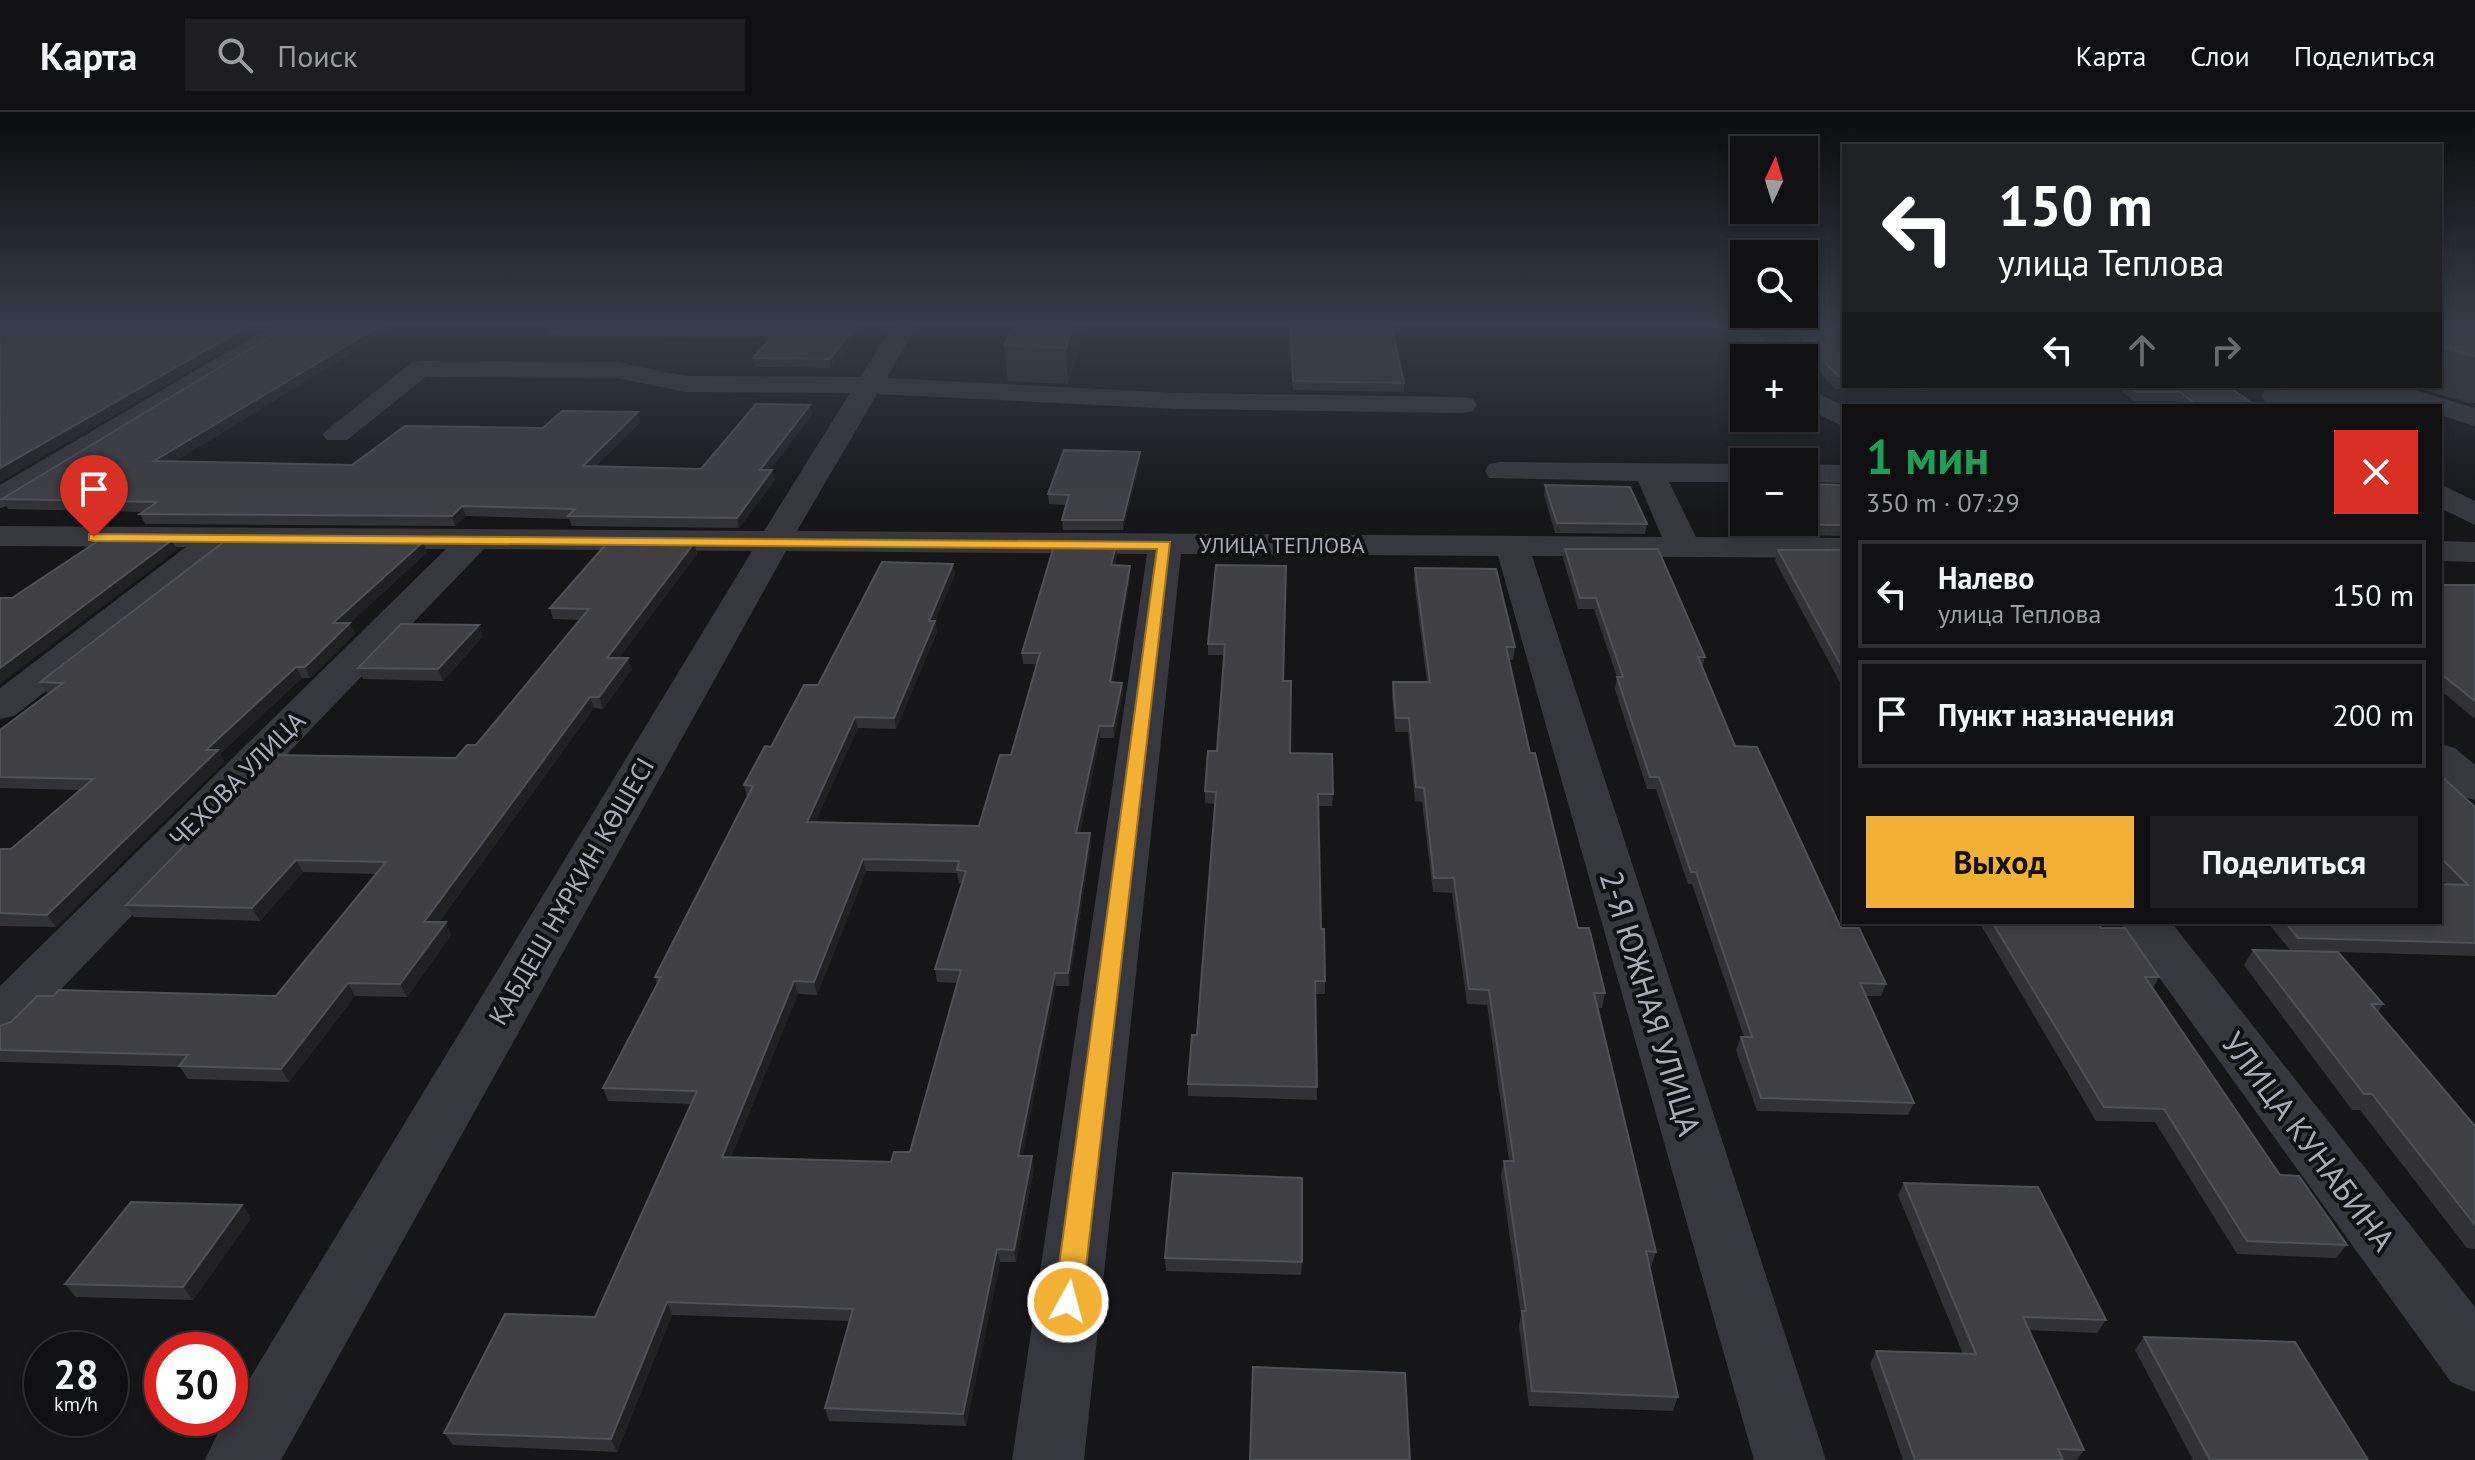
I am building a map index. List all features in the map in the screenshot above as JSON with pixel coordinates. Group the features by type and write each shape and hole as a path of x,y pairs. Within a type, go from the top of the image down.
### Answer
{"street":[{"path":"0,498 185,388"},
{"path":"337,434 396,388"},
{"name":"ҚАБДЕШ НҰРКИН КӨШЕСІ","path":"241,1460 774,542 867,388"},
{"path":"925,388 1177,401 1463,405"},
{"path":"2276,396 2411,397 2433,404"},
{"path":"1818,403 1842,417"},
{"path":"2442,407 2475,417"},
{"path":"1500,471 1730,473"},
{"path":"1649,472 1684,547"},
{"path":"1818,473 1842,474"},
{"path":"2442,495 2475,515"},
{"name":"УЛИЦА ТЕПЛОВА","path":"0,536 1842,548"},
{"path":"0,707 220,538"},
{"name":"ЧЕХОВА УЛИЦА","path":"0,1019 474,540"},
{"path":"1048,1460 1165,545"},
{"name":"2-Я ЮЖНАЯ УЛИЦА","path":"1512,547 1790,1460"},
{"path":"2442,551 2475,552"},
{"path":"2442,759 2475,787"},
{"name":"УЛИЦА КУНАБИНА","path":"2146,924 2475,1360"}],"building":[{"path":"0,388 140,388 0,468"},
{"path":"186,388 276,388 154,461 352,465 405,426 543,428 562,411 638,412 583,466 701,469 756,404 810,405 760,470 772,470 737,518 568,516 575,509 462,506 452,516 140,514 157,502 2,499"},
{"path":"2132,388 2231,388 2253,404 2195,404 2180,392 2137,392"},
{"path":"1064,450 1140,452 1123,520 1062,520 1069,495 1048,494"},
{"path":"1818,484 1842,485 1842,525 1818,525"},
{"path":"1545,485 1630,487 1647,524 1557,523"},
{"path":"101,539 172,540 0,668 0,598 12,598"},
{"path":"225,541 423,542 333,623 350,623 305,667 296,667 206,750 218,750 47,915 0,913 0,849 11,849 93,779 0,777 0,730 63,683 40,682"},
{"path":"607,543 694,543 607,658 628,658 599,697 590,697 424,922 446,922 400,984 348,983 281,1069 179,1066 188,1055 0,1050 0,1026 11,1022 37,996 53,996 59,990 276,996 386,862 296,860 252,908 126,905 273,755 456,758 467,745 476,745 589,609 550,608"},
{"path":"1054,546 1116,546 1111,565 1130,566 1110,682 1122,683 1113,726 1099,726 1076,833 1090,833 1068,973 1055,973 1018,1156 1032,1156 1014,1250 997,1249 963,1414 825,1408 853,1309 667,1302 611,1439 444,1433 505,1314 595,1317 697,1091 603,1088 661,977 655,977 753,786 744,785 765,746 771,747 804,685 818,685 882,562 953,564 929,621 935,621 894,718 855,717 807,822 979,826 1000,755 1011,755 1040,653 1022,653","holes":["863,859 959,861 957,870 966,871 935,969 961,970 910,1152 894,1152 891,1162 722,1157 794,981 814,982"]},
{"path":"1565,549 1658,549 1705,657 1698,657 1735,746 1757,747 1841,928 1859,928 1886,984 1860,983 1914,1103 1761,1098 1741,1037 1752,1037 1696,872 1691,872 1659,777 1650,777 1617,677 1623,677 1596,598 1580,598"},
{"path":"1778,550 1842,550 1842,667"},
{"path":"1216,565 1286,566 1283,681 1291,681 1290,753 1332,754 1333,794 1318,794 1325,981 1315,981 1317,1087 1188,1084 1192,1035 1197,1035 1216,792 1205,791 1208,751 1217,751 1225,644 1208,644"},
{"path":"1415,568 1496,569 1515,647 1506,647 1530,753 1535,753 1578,928 1589,928 1605,993 1594,993 1656,1252 1646,1251 1678,1397 1532,1391 1522,1311 1526,1311 1504,1161 1514,1161 1489,990 1469,989 1454,878 1434,878 1424,788 1416,787 1409,718 1396,718 1393,682 1430,682"},
{"path":"2442,585 2475,585 2475,701 2442,675"},
{"path":"401,624 479,625 438,669 358,668"},
{"path":"2442,777 2475,807 2475,943 2298,938 2287,924 2442,924 2442,884 2468,885 2442,859"},
{"path":"1993,924 2099,924 2101,928 2125,928 2159,977 2145,977 2280,1175 2299,1176 2347,1245 2247,1241 2164,1109 2104,1107"},
{"path":"2253,950 2338,952 2383,1004 2371,1004 2475,1126 2475,1225 2372,1094 2364,1094"},
{"path":"1173,1173 1302,1178 1302,1262 1165,1258"},
{"path":"1904,1183 2038,1187 2106,1320 2023,1317 2084,1450 2058,1449 2063,1460 1915,1460 1876,1351 1976,1354"},
{"path":"131,1202 242,1205 183,1287 65,1284"},
{"path":"2144,1337 2295,1342 2368,1460 2210,1460"},
{"path":"1253,1367 1405,1373 1410,1460 1250,1460"}],"route":[{"path":"94,537 1165,545 1068,1302"}]}
